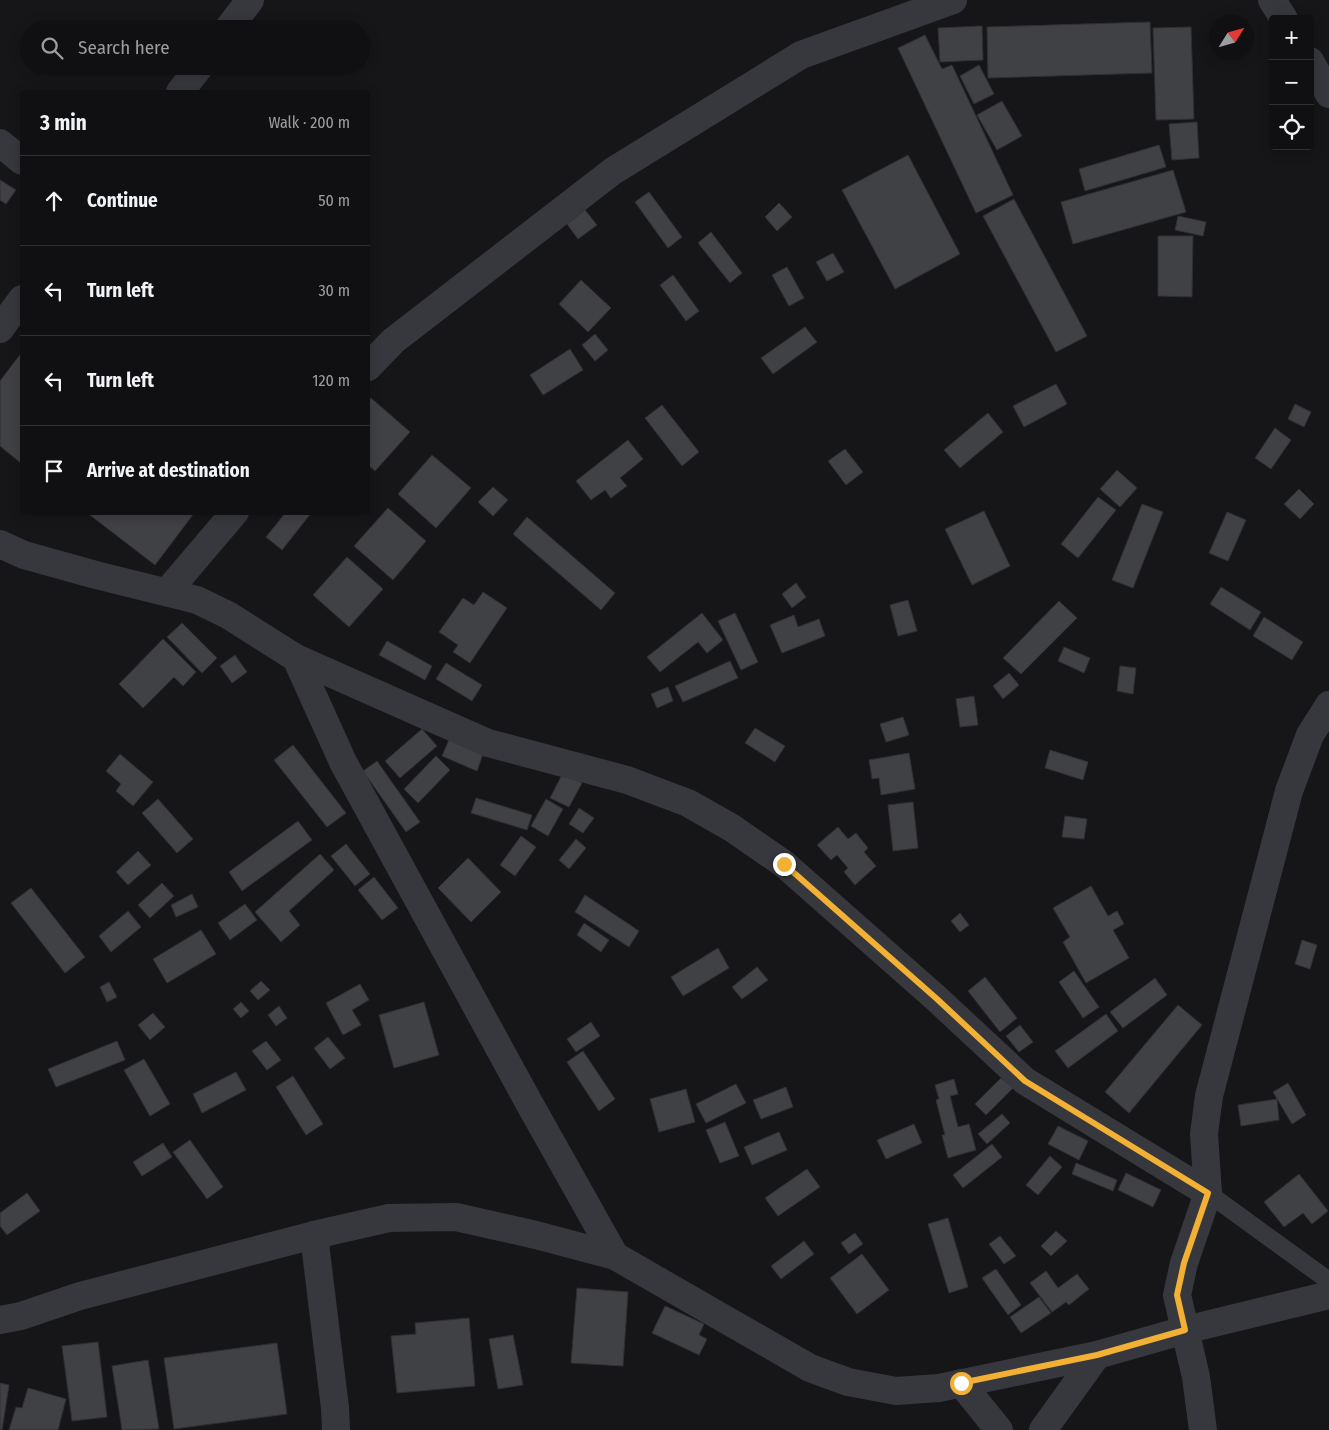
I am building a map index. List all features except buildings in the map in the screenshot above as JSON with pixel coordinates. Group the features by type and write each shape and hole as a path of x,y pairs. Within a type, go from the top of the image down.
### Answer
{"street":[{"path":"235,20 250,0"},
{"path":"370,365 393,341 612,171 801,55 953,0"},
{"path":"1272,0 1281,15"},
{"path":"1314,68 1329,94"},
{"path":"182,90 193,75"},
{"path":"0,143 20,159"},
{"path":"0,329 20,302"},
{"path":"167,592 232,515"},
{"path":"0,544 24,555 197,600 228,615 296,658 488,743 627,780 688,803 732,828 784,864 937,999 1025,1081 1208,1193"},
{"path":"296,658 343,762 615,1256"},
{"path":"1203,1430 1196,1377 1177,1295 1184,1263 1208,1193 1204,1134 1209,1096 1289,792 1310,734 1329,705"},
{"path":"0,1320 21,1316 80,1296 314,1235 390,1218 456,1217 536,1235 615,1256 810,1368 848,1382 896,1391 939,1388 1097,1355 1185,1330 1329,1295"},
{"path":"314,1235 336,1430"},
{"path":"1043,1430 1097,1355"},
{"path":"961,1383 999,1430"}],"lane":[{"path":"1208,1193 1329,1281"}],"route":[{"path":"784,864 937,999 1025,1081 1208,1193 1184,1263 1177,1295 1185,1330 1097,1355 961,1383"}]}
